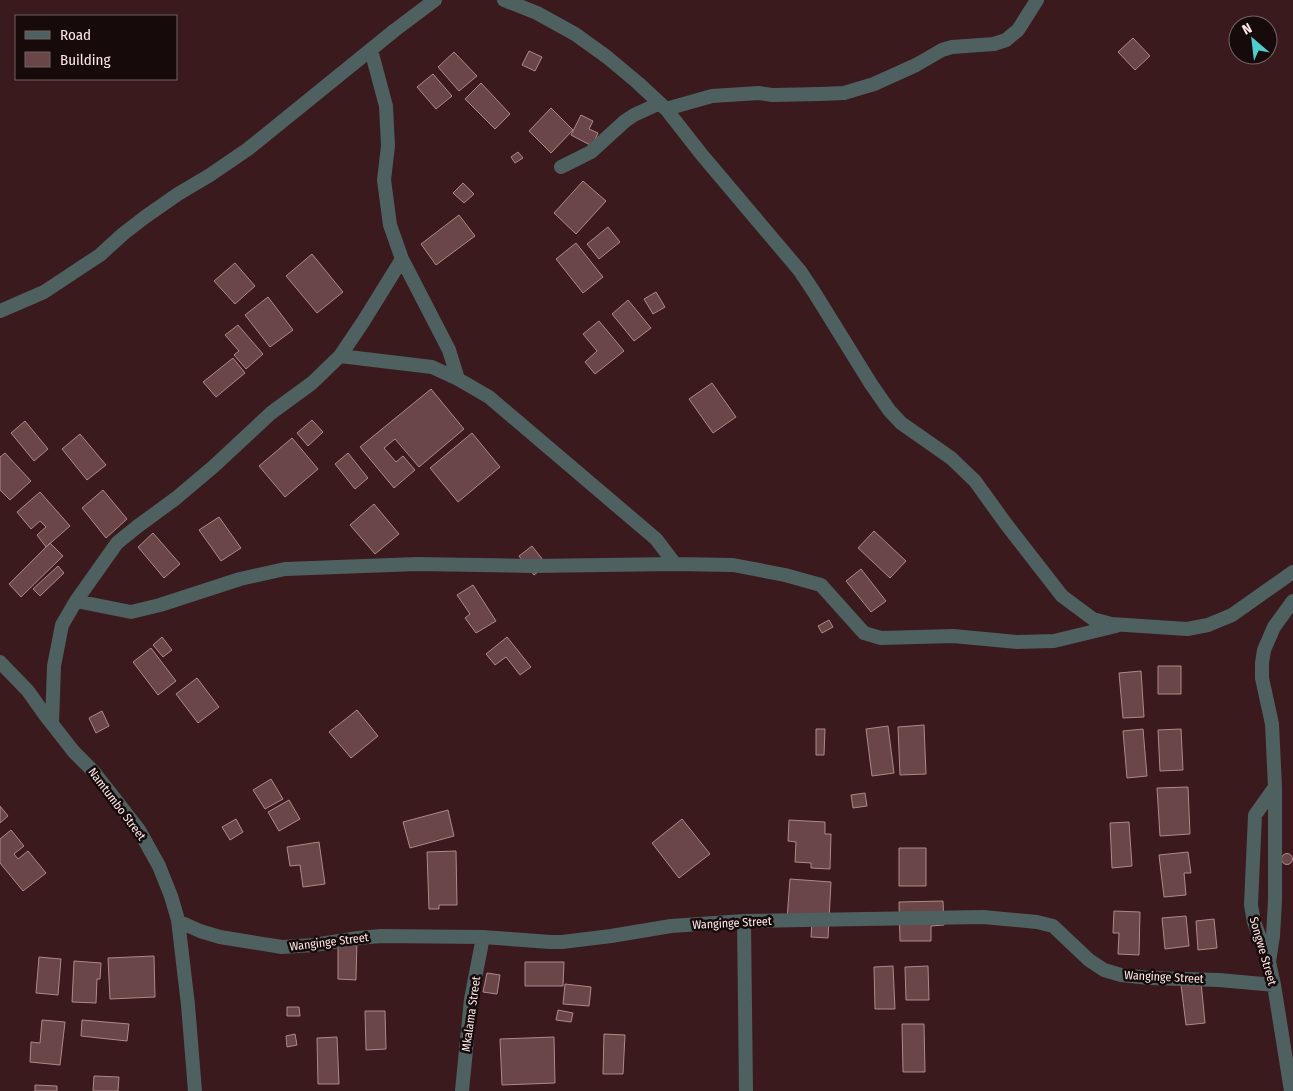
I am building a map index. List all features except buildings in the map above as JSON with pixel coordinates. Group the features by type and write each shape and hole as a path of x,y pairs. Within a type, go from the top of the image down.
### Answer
{"street":[{"path":"0,311 44,292 100,255 145,217 248,149 422,9 436,0"},
{"path":"504,0 536,13 575,34 607,57 663,106 800,271 889,410 901,423 951,458 975,481 1062,596 1093,618 1111,624 1187,629 1208,625 1232,615 1293,572"},
{"path":"561,167 591,152 634,115 663,106 712,96 759,93 772,95 844,93 874,84 916,66 952,47 994,44 1006,40 1018,30 1037,0"},
{"path":"371,50 386,106 388,146 384,180 390,225 402,259 449,350 458,379"},
{"path":"52,724 54,666 62,625 76,601 117,543 183,493 271,413 312,383 340,356 402,259"},
{"path":"340,356 432,367 489,397 656,539 675,564"},
{"path":"76,601 131,612 160,605 240,579 285,569 417,564 533,566 733,565 812,581 821,585 864,632 881,638 953,636 1017,642 1054,641 1123,624"},
{"path":"1268,962 1273,936 1275,787 1272,724 1262,678 1262,663 1264,650 1274,627 1293,601"},
{"name":"Namtumbo Street","path":"0,662 28,691 74,752 93,772 138,830 159,866 171,896 178,921 188,1005 195,1091"},
{"name":"Songwe Street","path":"1275,787 1255,815 1251,906 1254,922 1274,984 1290,1091"},
{"name":"Wanginge Street","path":"178,921 200,931 220,937 282,947 314,945 381,936 483,937 562,942 670,926 744,921 983,917 1037,922 1054,926 1089,960 1104,970 1121,975 1274,984"},
{"path":"744,921 746,1091"},
{"name":"Mkalama Street","path":"462,1091 471,999 483,937"}]}
